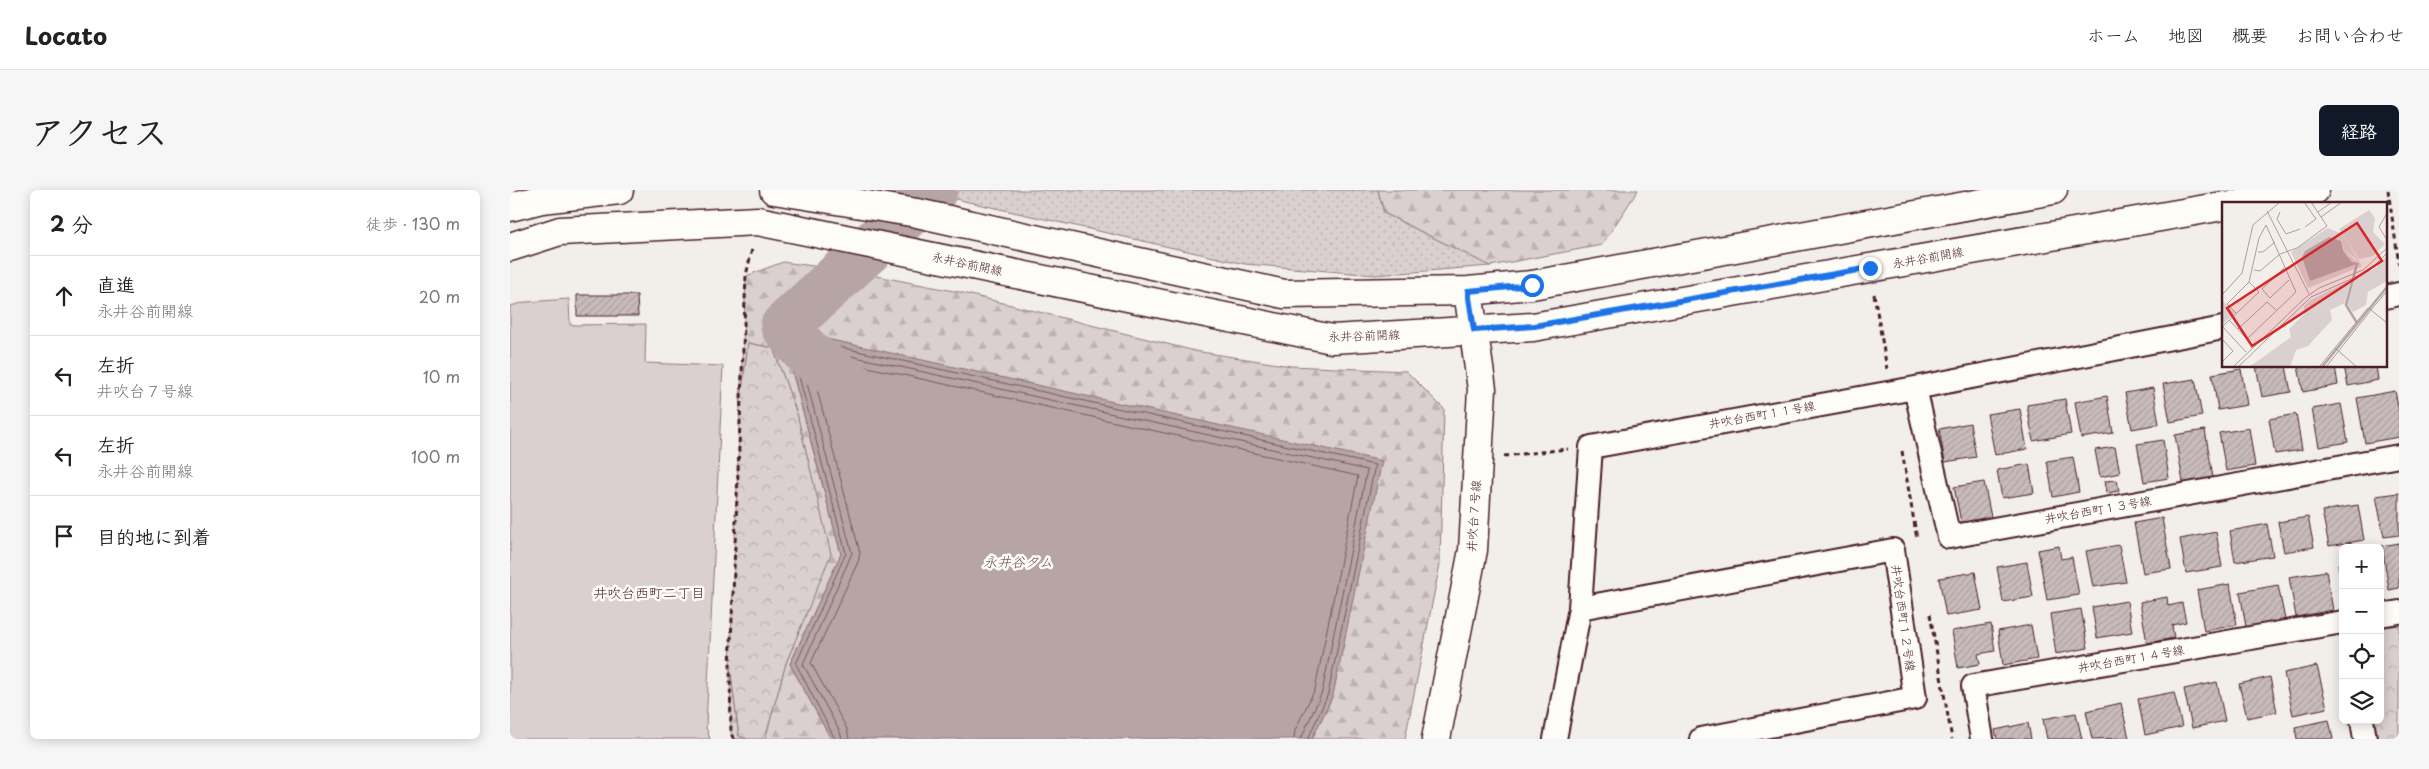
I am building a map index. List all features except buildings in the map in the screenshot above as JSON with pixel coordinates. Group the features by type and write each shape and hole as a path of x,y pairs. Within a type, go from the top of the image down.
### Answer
{"street":[{"path":"510,207 542,199 620,190"},
{"path":"774,190 917,213 1284,294 1468,291 1532,285 2053,190"},
{"path":"2247,202 2315,190"},
{"name":"永井谷前開線","path":"510,247 560,231 758,221 1332,339 1534,326 2222,206"},
{"name":"井吹台７号線","path":"1436,739 1473,550 1482,389 1468,291"},
{"path":"2386,297 2399,294"},
{"name":"井吹台西町１１号線","path":"1591,446 1915,388 2222,328"},
{"name":"井吹台西町１３号線","path":"1915,388 1948,537 2399,456"},
{"path":"1555,739 1580,608 1591,446"},
{"name":"井吹台西町１２号線","path":"1580,608 1893,550 1915,698 1700,739"},
{"path":"2384,614 2399,612"},
{"name":"井吹台西町１４号線","path":"1982,739 1973,686 2339,623"},
{"path":"2363,724 2365,739"}],"path":[{"path":"2388,190 2399,264"},
{"path":"734,739 731,734 730,667 746,276 758,221"},
{"path":"1870,268 1891,392"},
{"path":"1478,459 1591,446"}],"green space":[{"path":"960,190 1378,190 1384,213 1490,266 1375,275 1245,264 951,198"},
{"path":"1378,190 1638,190 1602,245 1490,266 1384,213"},
{"path":"783,262 851,271 959,292 1195,351 1291,366 1406,371 1444,409 1440,564 1405,739 1312,739 1333,695 807,353 791,367 841,554 790,664 831,739 765,739 786,663 830,554 797,414 773,348 748,343 740,407 746,276"},
{"path":"569,299 570,325 646,324 645,363 723,366 706,727 710,739 510,739 510,306 526,302"},
{"path":"748,343 773,348 797,414 831,554 786,663 765,739 747,739 739,736 730,667 740,407"},
{"path":"2399,625 2399,739 2378,739 2375,724 2384,724 2384,627"},
{"path":"730,667 739,736 747,739 734,739 731,734"}],"water":[{"name":"永井谷タム","path":"818,337 1382,461 1333,695 1312,739 831,739 790,664 841,554 791,367 807,353"}],"waterway":[{"path":"859,392 807,353 785,326 933,190"}],"district":[{"name":"井吹台西町二丁目","path":"649,593"}],"route":[{"path":"1532,285 1468,291 1474,330 1534,326 1870,268"}]}
